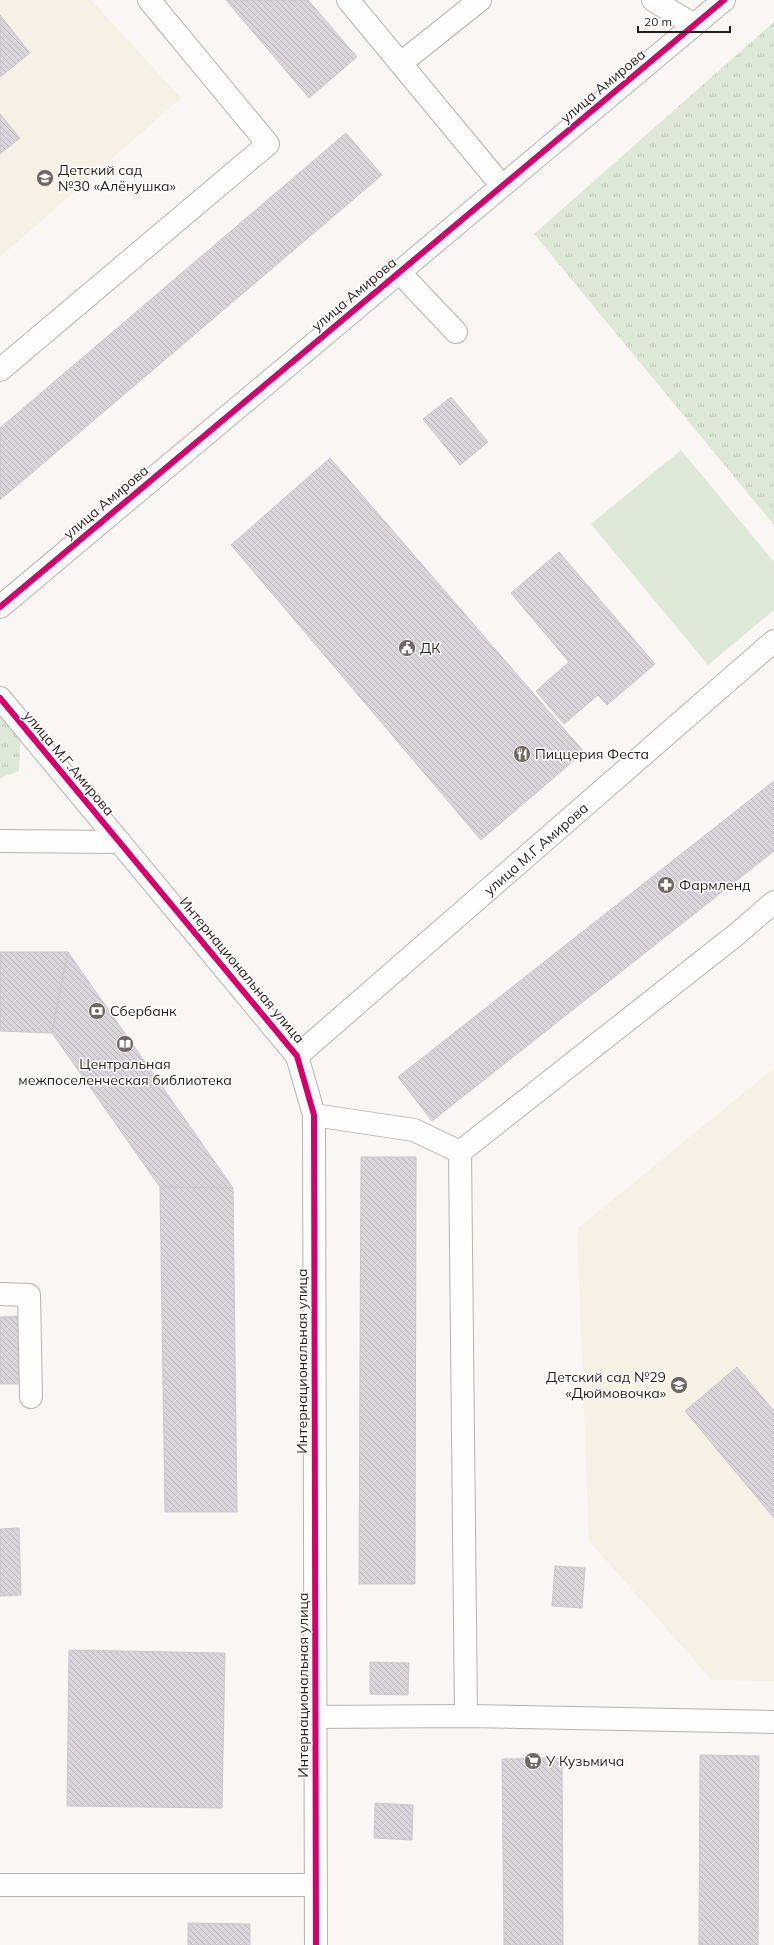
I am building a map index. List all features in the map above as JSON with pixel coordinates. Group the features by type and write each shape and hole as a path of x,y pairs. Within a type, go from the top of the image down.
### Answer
{"street":[{"path":"0,370 268,144 149,0"},
{"path":"348,0 502,186"},
{"path":"401,64 480,0"},
{"path":"653,0 694,26"},
{"name":"улица Амирова","path":"0,607 724,0"},
{"path":"399,272 456,332"},
{"name":"улица М.Г.Амирова","path":"297,1056 774,641"},
{"name":"улица М.Г.Амирова","path":"0,698 120,842"},
{"path":"0,841 120,842"},
{"name":"Интернациональная улица","path":"120,842 297,1056 314,1116 314,1717 316,1945"},
{"path":"460,1152 737,934 774,902"},
{"path":"314,1116 414,1130 460,1152"},
{"path":"460,1152 466,1716"},
{"path":"0,1294 29,1294 31,1397"},
{"path":"314,1717 466,1716 774,1722"},
{"path":"0,1885 315,1885"}],"shaded area":[{"name":"Детский сад №30 «Алёнушка»","path":"0,0 91,0 181,98 0,257"},
{"name":"Детский сад №29 «Дюймовочка»","path":"774,1068 774,1681 712,1680 589,1541 577,1229"}],"green space":[{"path":"774,22 774,525 534,234"},
{"path":"681,450 774,562 774,610 708,665 591,524"},
{"path":"0,705 21,722 19,771 0,778"}],"building":[{"path":"226,0 308,0 357,57 309,98"},
{"path":"0,15 30,53 0,77"},
{"path":"0,114 20,138 0,154"},
{"path":"346,133 382,175 0,500 0,428"},
{"path":"451,397 488,442 460,465 423,419"},
{"name":"ДК","path":"330,458 584,752 481,840 231,545"},
{"path":"559,552 655,664 607,705 598,695 564,724 536,691 569,662 511,593"},
{"path":"774,781 774,851 432,1121 398,1077"},
{"path":"0,952 68,952 52,1033 0,1031"},
{"path":"68,952 233,1188 160,1187 52,1033"},
{"path":"361,1157 416,1157 415,1584 359,1584"},
{"path":"160,1187 233,1188 237,1512 165,1512"},
{"path":"20,1316 21,1384 0,1384 0,1317"},
{"path":"737,1367 774,1411 774,1518 685,1411"},
{"path":"19,1528 21,1595 0,1596 0,1529"},
{"path":"555,1566 585,1568 582,1608 552,1606"},
{"path":"69,1650 225,1653 222,1808 67,1806"},
{"path":"370,1662 409,1663 408,1695 370,1694"},
{"path":"700,1755 759,1756 758,1945 699,1945"},
{"path":"562,1758 563,1945 504,1945 502,1759"},
{"path":"375,1803 413,1805 412,1840 374,1838"},
{"path":"188,1923 250,1924 250,1945 188,1945"}],"cycle path":[{"path":"0,607 724,0"},
{"path":"0,698 297,1056 314,1115 316,1945"}],"place":[{"name":"Детский сад №30 «Алёнушка»","path":"45,178"},
{"name":"ДК","path":"407,648"},
{"name":"Пиццерия Феста","path":"522,754"},
{"name":"Фармленд","path":"666,885"},
{"name":"Сбербанк","path":"97,1011"},
{"name":"Центральная межпоселенческая библиотека","path":"125,1044"},
{"name":"Детский сад №29 «Дюймовочка»","path":"679,1385"},
{"name":"У Кузьмича","path":"533,1761"}]}
